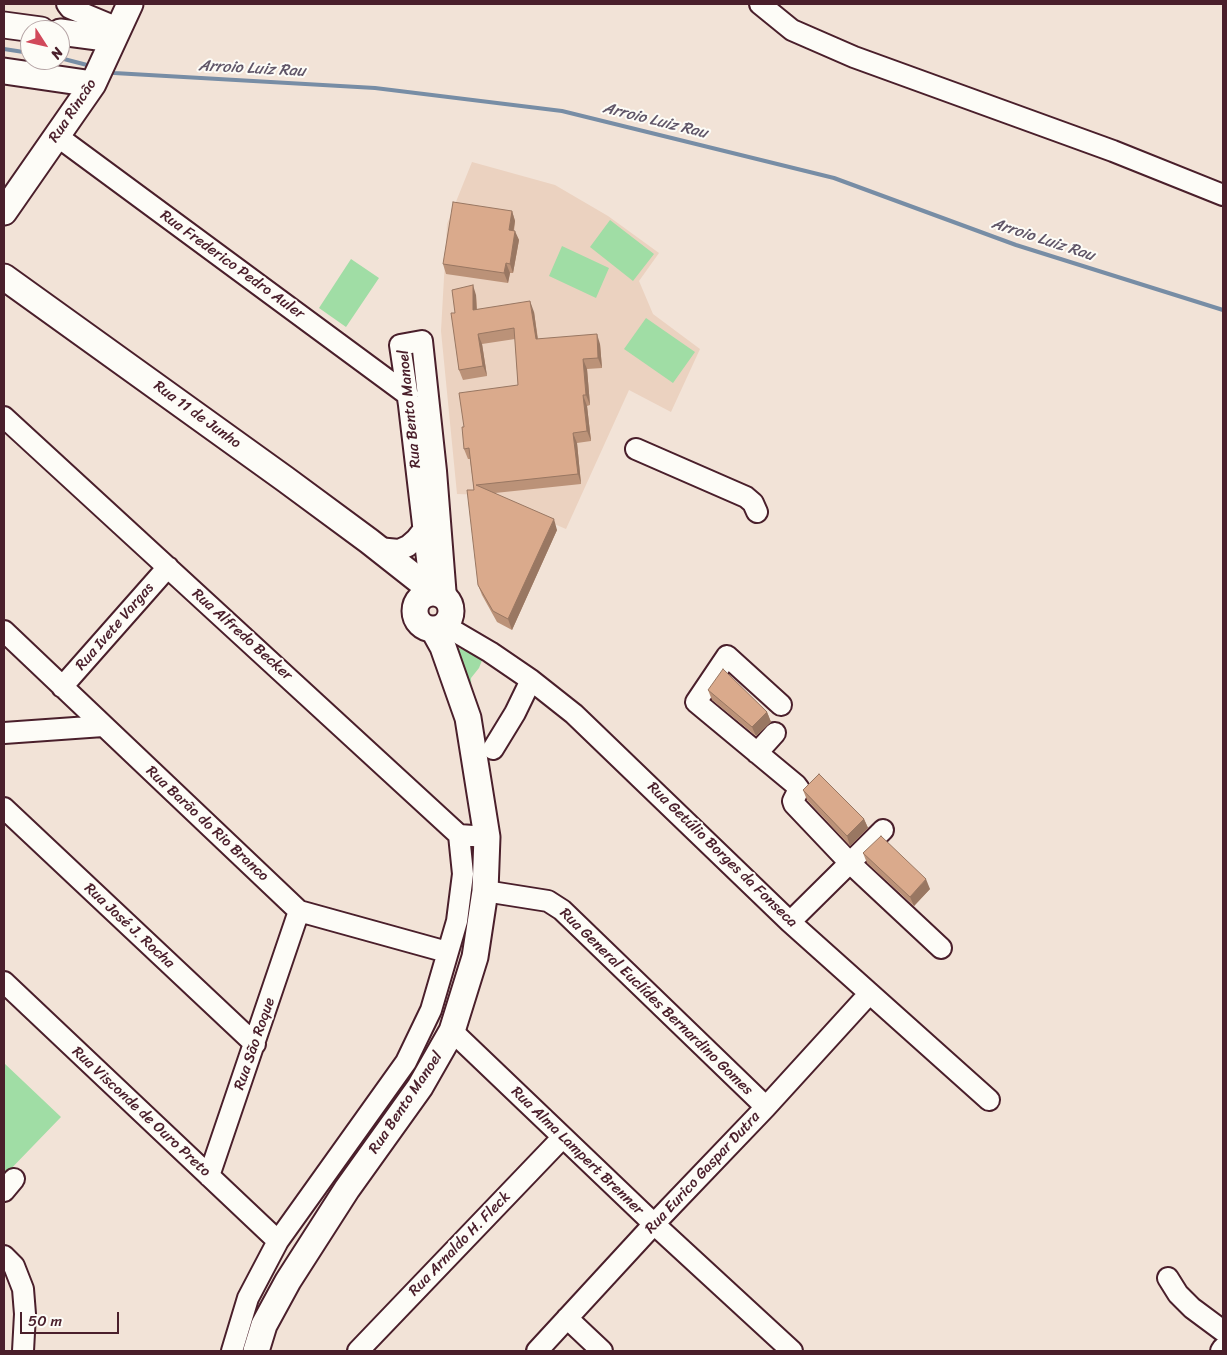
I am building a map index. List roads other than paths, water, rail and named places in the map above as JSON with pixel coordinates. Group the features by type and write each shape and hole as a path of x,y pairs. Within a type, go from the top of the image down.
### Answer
{"main road":[{"name":"Rua Rincão","path":"4,212 94,81 130,4"},
{"path":"4,25 20,27"},
{"path":"70,34 113,40"},
{"path":"4,71 94,81"},
{"name":"Rua 11 de Junho","path":"4,277 278,473 421,582 432,597"},
{"path":"432,597 451,609 451,615 439,627 427,628 417,621 414,609 432,597"},
{"name":"Rua Bento Manoel","path":"256,1351 264,1325 288,1282 347,1189 420,1087 452,1031 475,957 485,891 487,837 468,718 443,647 439,627"}],"street":[{"path":"67,4 113,40"},
{"path":"760,4 792,30 854,57 1113,151 1223,194"},
{"name":"Rua Frederico Pedro Auler","path":"57,136 408,395"},
{"name":"Rua Bento Manoel","path":"422,342 436,471 432,597 408,395 400,344 422,342"},
{"name":"Rua Alfredo Becker","path":"4,417 459,835"},
{"path":"636,449 746,497 753,503 757,512"},
{"path":"383,552 400,550 408,546 424,529"},
{"name":"Rua Ivete Vargas","path":"62,687 168,567"},
{"name":"Rua Getúlio Borges da Fonseca","path":"439,627 490,652 531,680 574,714 790,922 989,1100"},
{"name":"Rua Barão do Rio Branco","path":"4,631 299,911 447,952"},
{"path":"781,705 727,656 696,702 799,788 793,800 794,804 850,863 941,948"},
{"path":"493,749 515,713 531,680"},
{"path":"4,733 103,726"},
{"path":"757,753 775,733"},
{"name":"Rua José J. Rocha","path":"4,808 255,1044"},
{"path":"790,922 883,830"},
{"path":"232,1351 248,1298 278,1241 406,1062 431,1010 457,921 463,874 459,835 487,837"},
{"name":"Rua General Euclídes Bernardino Gomes","path":"485,891 548,901 562,910 766,1107"},
{"name":"Rua São Roque","path":"209,1176 299,911"},
{"path":"447,952 464,990"},
{"name":"Rua Visconde de Ouro Preto","path":"4,982 278,1241"},
{"name":"Rua Eurico Gaspar Dutra","path":"537,1351 654,1224 766,1107 869,994"},
{"name":"Rua Alma Lampert Brenner","path":"452,1031 654,1224 792,1351"},
{"name":"Rua Arnaldo H. Fleck","path":"358,1351 563,1137"},
{"path":"4,1256 14,1266 23,1289 25,1314 22,1351"},
{"path":"1168,1278 1178,1294 1192,1308 1223,1332"},
{"path":"568,1318 602,1351"}],"waterway":[{"name":"Arroio Luiz Rau","path":"4,49 20,51"},
{"name":"Arroio Luiz Rau","path":"70,61 91,66"},
{"name":"Arroio Luiz Rau","path":"108,71 114,73 375,88 562,111 834,178 1016,245 1223,310"}]}
